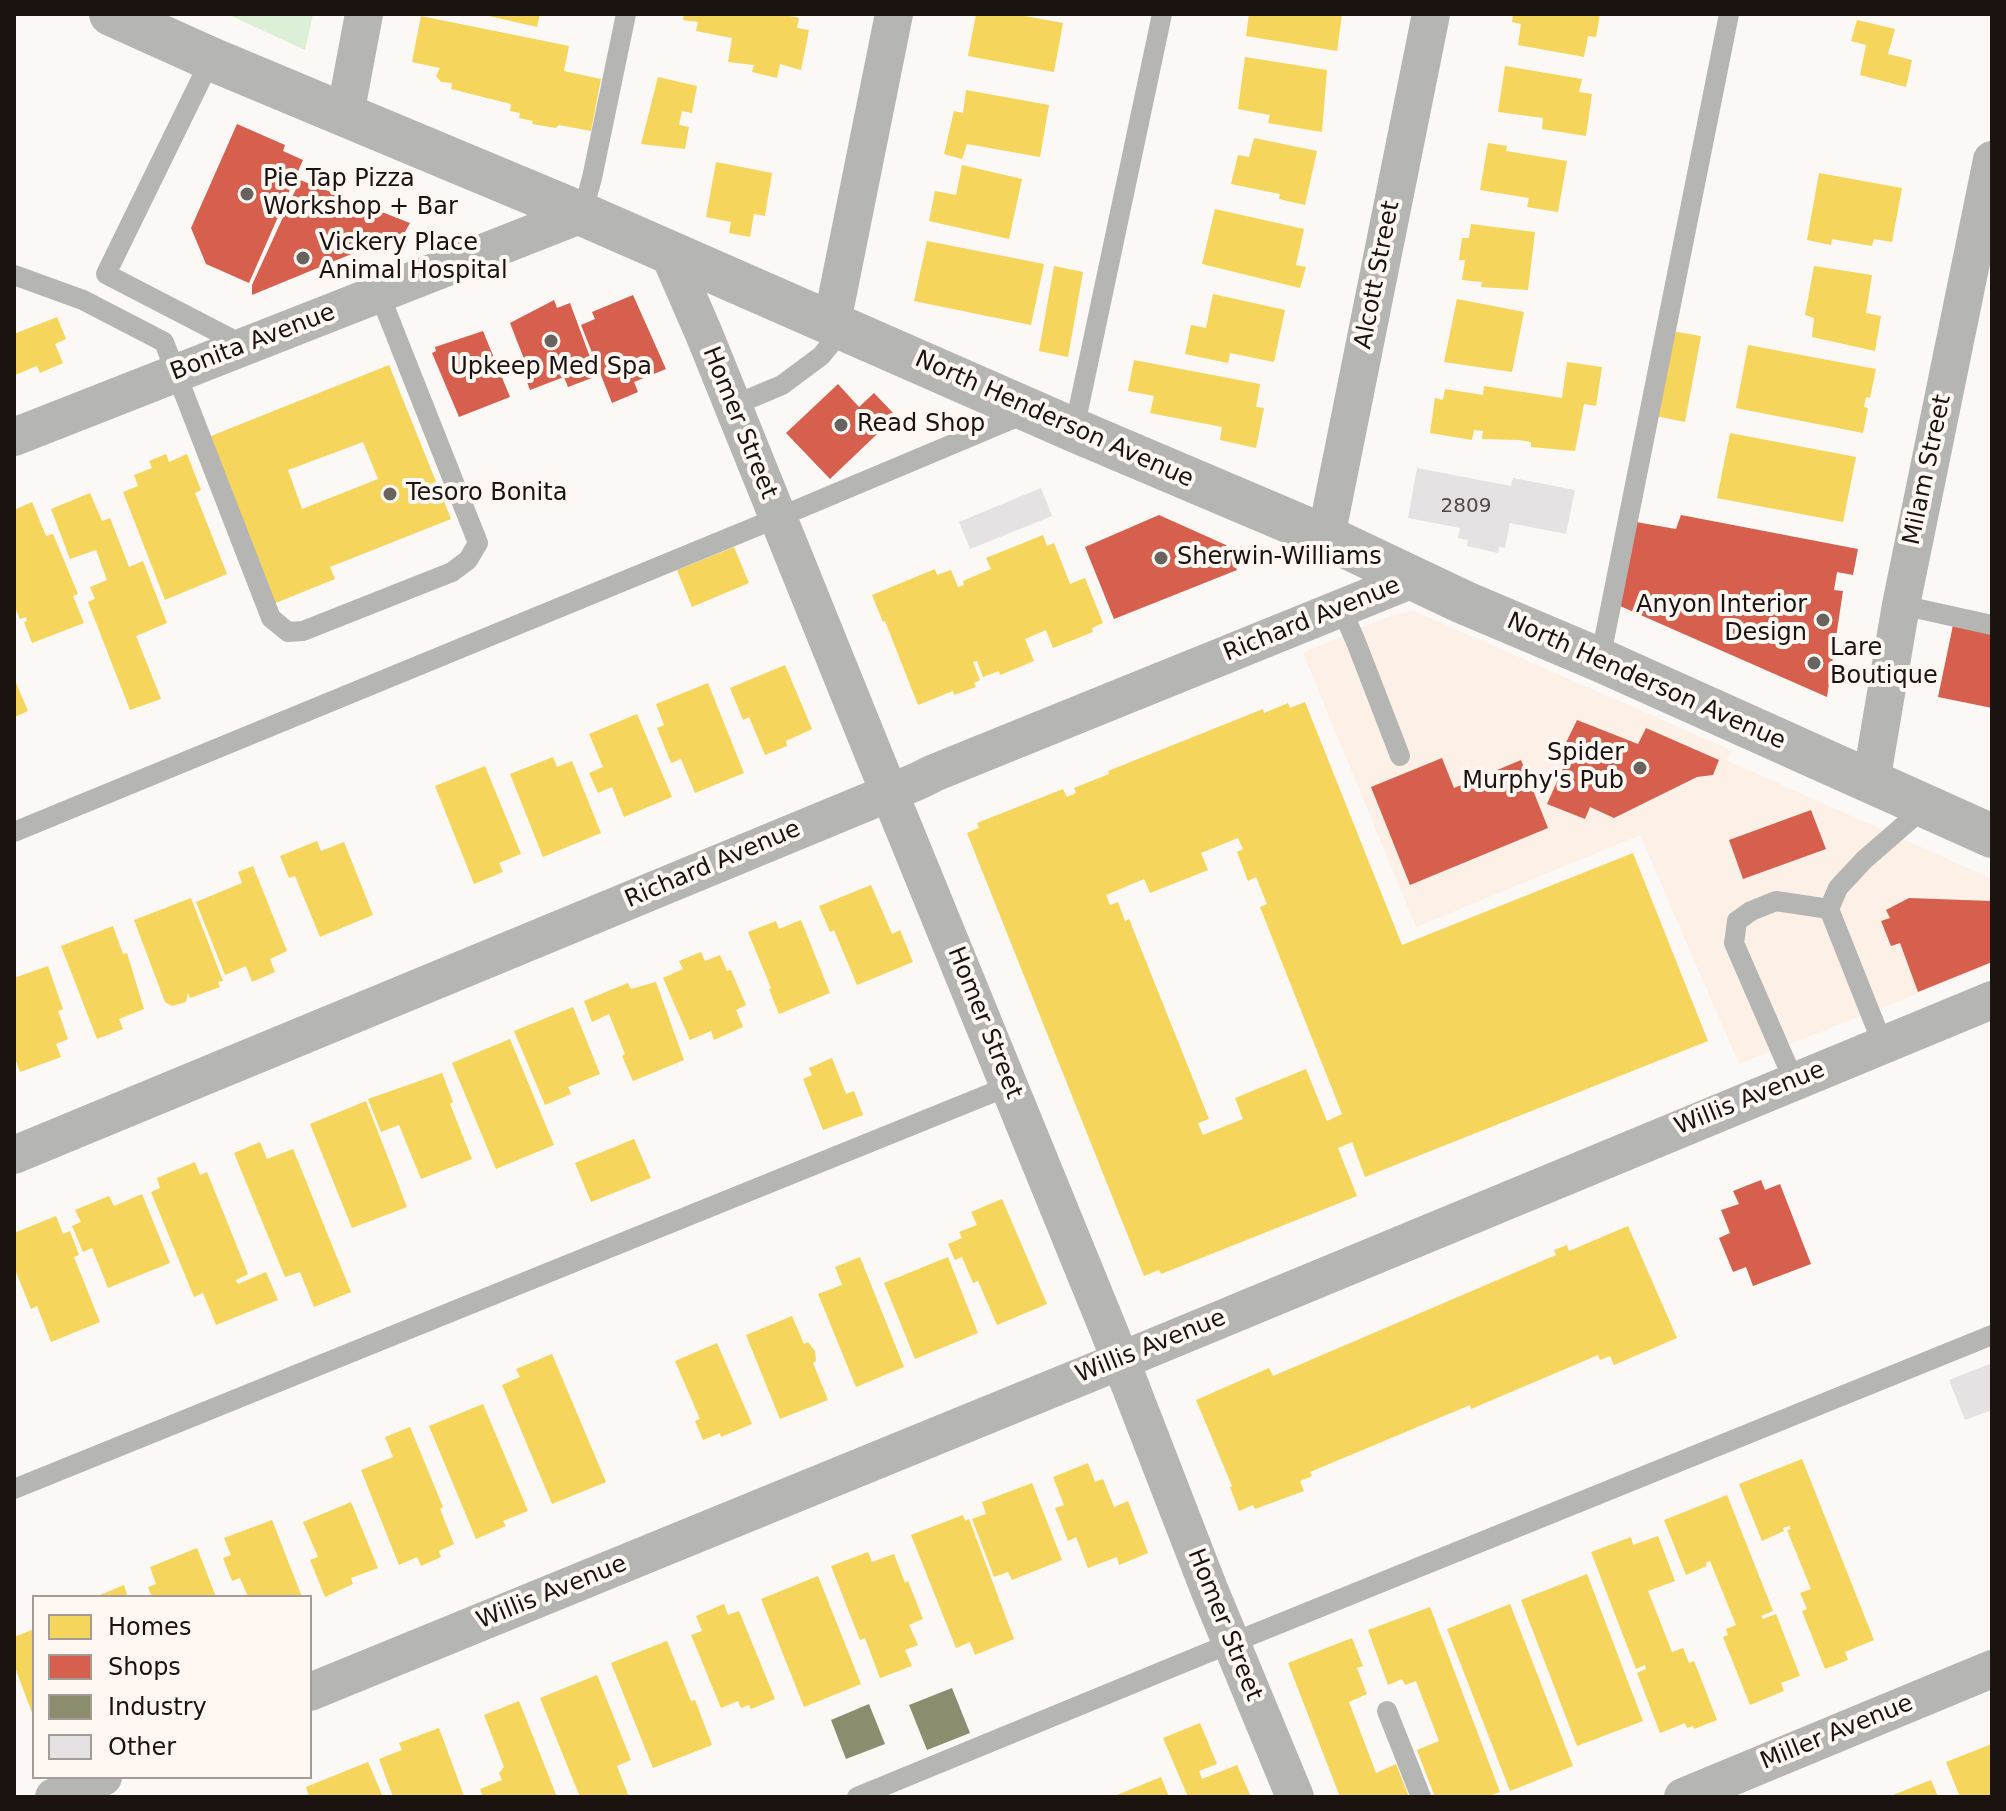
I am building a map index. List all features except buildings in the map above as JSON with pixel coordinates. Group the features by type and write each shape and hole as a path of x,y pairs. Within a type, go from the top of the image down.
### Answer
{"street":[{"name":"North Henderson Avenue","path":"111,14 668,251 1326,537 1413,579 1992,836"},
{"path":"345,115 364,14"},
{"path":"838,325 894,14"},
{"name":"Alcott Street","path":"1326,537 1431,14"},
{"name":"Milam Street","path":"1871,782 1901,605 1992,160"},
{"name":"Bonita Avenue","path":"14,437 582,214"},
{"name":"Homer Street","path":"668,251 1121,1360 1231,1643 1295,1797"},
{"name":"Richard Avenue","path":"14,1155 889,792 1413,579"},
{"name":"Willis Avenue","path":"312,1691 1992,1000"},
{"name":"Miller Avenue","path":"1683,1797 1992,1669"},
{"path":"54,1797 98,1779"}],"lane":[{"path":"582,214 626,14"},
{"path":"1074,430 1162,14"},
{"path":"1600,660 1729,14"},
{"path":"211,59 106,274 245,346"},
{"path":"14,275 83,300 164,342 271,618 288,632 303,631 452,572 468,560 478,543 379,293"},
{"path":"732,406 782,385 821,356 838,325"},
{"path":"14,832 1032,411"},
{"path":"1901,605 1992,625"},
{"path":"1341,608 1400,756"},
{"path":"1883,1045 1829,909 1838,888 1864,860 1926,806"},
{"path":"1794,1081 1734,943 1737,921 1751,911 1776,901 1829,909"},
{"path":"14,1489 1009,1086"},
{"path":"857,1797 1992,1335"},
{"path":"1387,1711 1421,1797"}],"shaded area":[{"path":"1414,611 1733,751 1726,760 1992,879 1992,964 1739,1064 1640,835 1416,927 1303,653 1389,616"}],"green space":[{"path":"227,14 313,14 305,50"}],"place":[{"name":"Pie Tap Pizza Workshop + Bar","path":"247,194"},
{"name":"Vickery Place Animal Hospital","path":"303,258"},
{"name":"Upkeep Med Spa","path":"551,341"},
{"name":"Read Shop","path":"841,425"},
{"name":"Tesoro Bonita","path":"390,494"},
{"name":"Sherwin-Williams","path":"1161,558"},
{"name":"Anyon Interior Design","path":"1823,620"},
{"name":"Lare Boutique","path":"1814,663"},
{"name":"Spider Murphy's Pub","path":"1640,768"}]}
